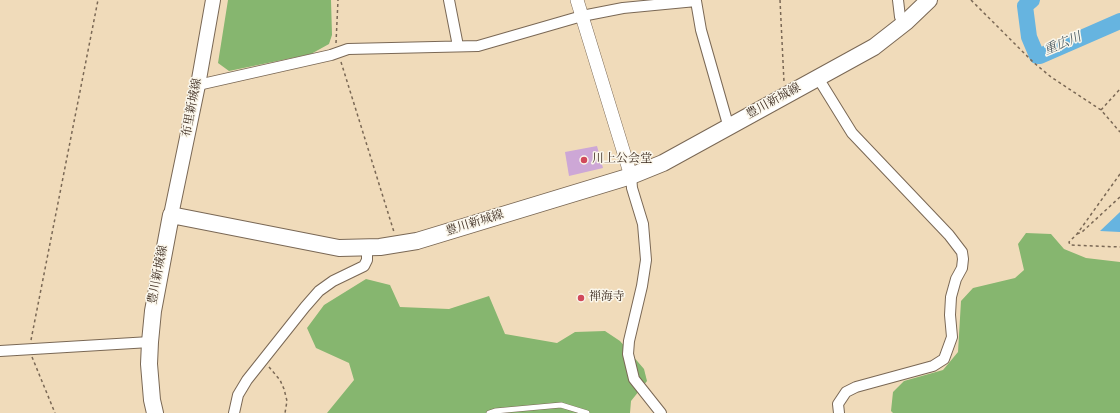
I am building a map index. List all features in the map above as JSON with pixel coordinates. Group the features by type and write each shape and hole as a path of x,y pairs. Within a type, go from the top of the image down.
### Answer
{"main road":[{"name":"布里新城線","path":"171,215 198,85 212,0"},
{"name":"豊川新城線","path":"156,413 152,400 149,364 152,311 171,215 302,242 339,248 367,248 397,245 468,226 631,176 663,163 874,47 906,22 929,0"}],"street":[{"path":"449,0 458,46"},
{"path":"577,0 631,176 632,188 643,224 646,260 642,286 629,341 628,354 634,379 661,413"},
{"path":"898,0 900,17 906,22"},
{"path":"198,85 308,61 348,49 478,46 582,16 623,8 699,1 701,30 729,128"},
{"path":"818,78 852,133 948,235 962,252 963,259 962,268 956,279 951,297 950,315 952,337 944,359 933,366 856,387 846,392 838,404 838,413"},
{"path":"234,413 238,395 247,380 264,361 319,291 333,281 364,266 367,260 367,248"},
{"path":"0,351 150,342"}],"lane":[{"path":"489,413 495,411 561,405 587,413"}],"path":[{"path":"55,413 33,362 31,339 98,0"},
{"path":"338,0 336,45 397,245"},
{"path":"780,0 785,96"},
{"path":"971,0 1033,62 1051,77 1101,110 1120,132"},
{"path":"1101,110 1120,89"},
{"path":"1120,174 1077,234 1069,242 1070,245 1120,247"},
{"path":"1077,234 1082,232 1120,197"},
{"path":"264,361 280,380 284,389 287,401 285,413"}],"green space":[{"path":"228,0 331,0 332,35 329,44 311,54 229,71 218,63"},
{"path":"1026,233 1051,234 1064,249 1086,258 1120,262 1120,413 893,413 891,411 893,392 904,381 943,370 958,352 961,301 973,288 1015,278 1024,270 1018,244"},
{"path":"366,279 390,285 400,307 449,309 489,296 505,334 557,343 575,332 605,331 620,341 644,369 647,381 631,401 630,413 327,413 354,380 349,363 316,348 307,328 324,305"}],"water":[{"path":"1120,212 1120,232 1100,231"}],"building":[{"name":"川上公会堂","path":"597,146 603,168 569,176 565,152"}],"waterway":[{"name":"重広川","path":"1032,0 1025,6 1029,37 1037,56 1120,21"}],"place":[{"name":"川上公会堂","path":"584,160"},
{"name":"禅海寺","path":"581,298"}]}
